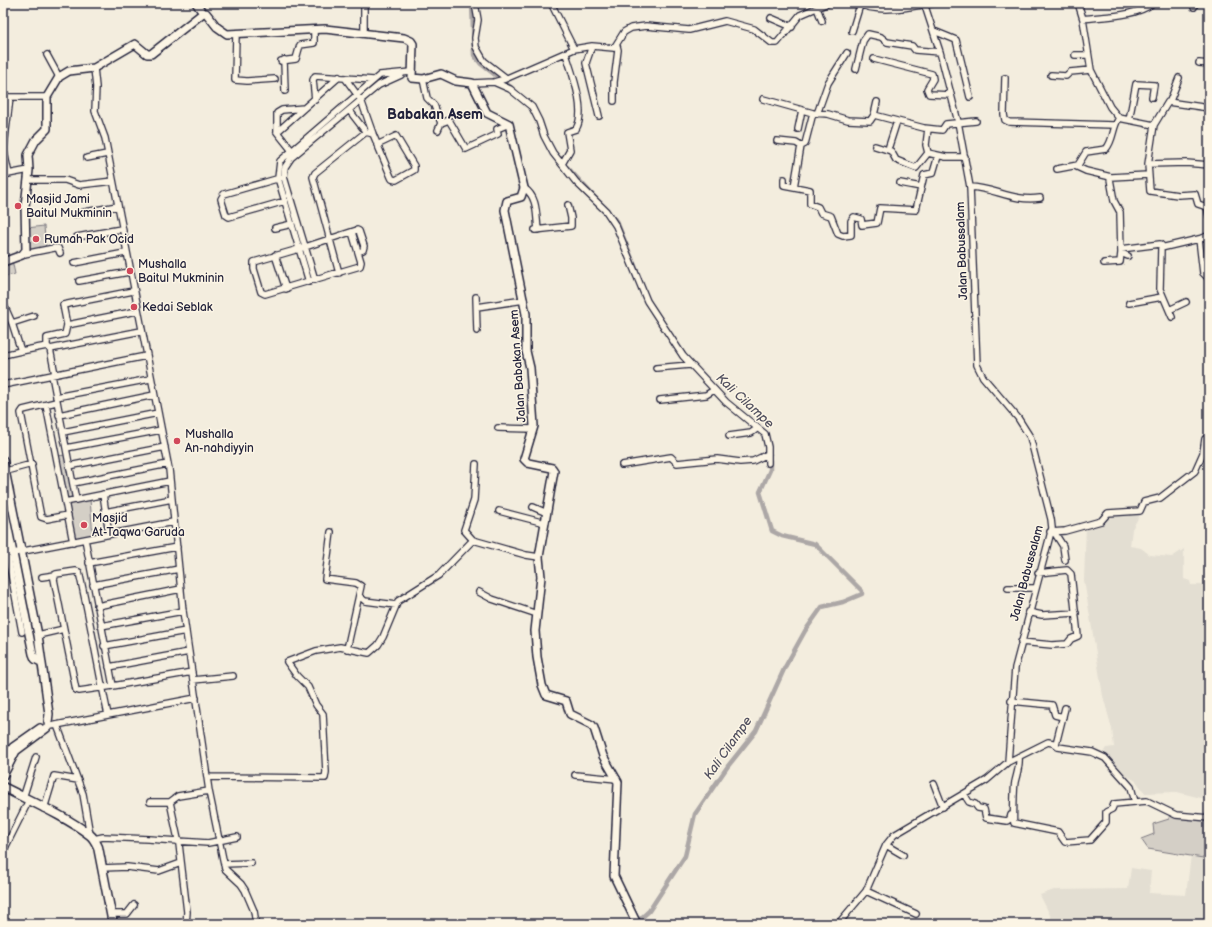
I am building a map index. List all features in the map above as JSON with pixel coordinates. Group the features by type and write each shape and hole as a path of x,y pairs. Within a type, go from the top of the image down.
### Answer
{"main road":[{"path":"3,787 92,837 98,847 114,924"}],"street":[{"path":"196,3 203,13 206,13 225,33 236,34 340,30 404,38 411,41 411,72 413,79 423,79 441,74 456,81 472,83 496,81 505,79 566,54 574,49 592,46 614,48 617,46 618,50 614,82 614,101"},
{"path":"364,3 364,34"},
{"path":"475,3 478,20 475,38 476,47 484,61 505,79"},
{"path":"550,3 574,49"},
{"path":"614,48 627,29 636,27 689,30 726,21 754,29 775,44 782,38 800,15 828,3"},
{"path":"852,31 858,4 871,6 934,3"},
{"path":"1078,3 1083,20 1091,70 1110,108 1119,118 1154,126"},
{"path":"1083,20 1135,11 1147,8 1152,3"},
{"name":"Jalan Babussalam","path":"925,4 940,52 958,122 970,187 977,365 984,377 1018,418 1030,437 1052,519 1052,532 1038,573 1012,682 1008,762"},
{"path":"819,6 822,21"},
{"path":"24,254 26,247 25,206 29,170 29,152 36,140 47,129 47,97 59,77 69,71 94,68 135,44 147,54 150,54 203,13"},
{"path":"771,18 792,26"},
{"path":"285,91 282,61 297,58 297,50 300,45 314,43 314,30"},
{"path":"934,31 956,40 970,97"},
{"path":"236,34 235,80 247,81 275,79"},
{"path":"856,70 864,41 868,34 881,37 887,42 912,46 915,50 940,52"},
{"path":"592,46 586,63 599,116"},
{"path":"794,187 802,146 805,144 815,114 828,83 847,53"},
{"path":"563,162 570,150 567,132 576,129 579,118 576,87 566,54"},
{"path":"46,55 59,77"},
{"path":"1075,55 1088,55"},
{"path":"874,59 932,74 933,79 927,89 929,94 951,95"},
{"path":"1199,63 1209,64"},
{"path":"94,68 96,87 95,111 104,138 113,181 129,272 168,464 183,611 209,791 225,869 241,884 248,896 254,911 256,924"},
{"path":"1052,75 1066,76 1070,72 1091,70"},
{"path":"309,282 302,248 281,178 285,167 296,155 361,100 386,81 411,72"},
{"path":"315,280 292,224 285,201 280,161 374,80 383,74 401,75"},
{"path":"315,100 314,77 374,80"},
{"path":"342,78 358,94 377,145 393,180 414,170 414,166 396,136 377,145"},
{"path":"277,132 304,108 342,78"},
{"path":"1005,78 1004,114 1006,120 1009,122 1114,125"},
{"path":"1179,78 1170,101 1164,105 1154,126 1148,164 1148,174 1152,192 1195,194 1198,204 1208,207 1209,216"},
{"path":"423,79 427,98 434,106 441,123 438,130"},
{"path":"496,81 510,89 532,107 539,120 544,136 583,190 606,211 616,226 647,301 682,356 714,390 735,410 758,428 766,437 768,463"},
{"path":"472,83 487,113 509,124"},
{"path":"1129,120 1136,84 1154,85 1152,97"},
{"path":"3,97 47,97"},
{"path":"10,98 4,147 6,174 29,170"},
{"path":"763,99 815,114 848,120 870,121 874,114 877,102"},
{"path":"1170,101 1209,108"},
{"path":"296,155 277,132 277,112 304,108"},
{"path":"349,110 366,132 373,134"},
{"path":"798,129 802,110"},
{"path":"874,114 928,129 942,130 946,124 976,121"},
{"path":"1057,168 1075,166 1081,162 1086,152 1106,149 1111,143 1114,125 1119,118"},
{"path":"441,123 449,120 466,149 498,134 497,128 509,124"},
{"path":"889,146 897,121"},
{"path":"509,124 524,188 530,192 534,199 536,230 571,226 568,205"},
{"path":"928,129 926,145 928,153"},
{"path":"338,273 313,179 314,175 366,132"},
{"path":"777,141 796,143 802,146"},
{"path":"875,146 891,151 896,160 916,168 928,153"},
{"path":"928,153 938,156 965,157"},
{"path":"87,158 107,154"},
{"path":"784,179 784,185 810,190 810,204 818,207 820,213 831,216 837,233 843,236 851,235 851,221 854,217 861,219 862,226 864,226 877,223 880,208 916,210 924,175 933,173 938,156"},
{"path":"1148,164 1209,165"},
{"path":"1075,166 1086,171 1111,177 1148,174"},
{"path":"1104,263 1120,262 1121,251 1120,212 1112,196 1111,177"},
{"path":"281,178 222,195 226,215 229,217 285,201"},
{"path":"28,180 65,180 79,185 113,181"},
{"path":"900,183 921,187"},
{"path":"970,187 985,188 1000,195 1022,199 1040,198"},
{"name":"Jalan Babakan Asem","path":"524,188 520,197 506,202 505,210 527,320 526,351 531,375 533,428 524,459 528,463 553,469 540,557 541,577 535,644 544,692 551,697 566,701 570,714 592,725 606,762 617,780"},
{"path":"75,214 117,206"},
{"path":"275,228 292,224"},
{"path":"77,237 121,229"},
{"path":"359,231 364,246 363,250 358,252 360,266 286,289 265,294 261,292 253,263 329,240 359,231"},
{"path":"1121,251 1160,244 1162,246 1200,239 1209,235"},
{"path":"1200,239 1203,273 1209,279"},
{"path":"1162,246 1160,250 1159,276 1162,297 1172,317"},
{"path":"3,262 24,254 54,248 58,248 60,253"},
{"path":"1121,251 1128,256"},
{"path":"74,263 126,253"},
{"path":"276,256 286,289"},
{"path":"80,281 129,272"},
{"path":"76,500 56,400 47,338 64,334 66,325 63,305 133,291"},
{"path":"476,297 477,331"},
{"path":"1128,303 1162,297"},
{"path":"477,307 524,300"},
{"path":"1169,310 1186,302"},
{"path":"3,303 12,324 20,350"},
{"path":"66,325 137,312"},
{"path":"12,324 34,316"},
{"path":"3,355 20,350 49,348 141,331"},
{"path":"3,385 146,356"},
{"path":"656,368 690,365"},
{"path":"68,515 47,519 42,518 22,411 46,405 56,400 150,379"},
{"path":"660,400 706,395 714,390"},
{"path":"60,415 154,395"},
{"path":"46,405 73,542"},
{"path":"63,432 158,413"},
{"path":"498,428 533,428"},
{"path":"729,436 751,433 758,428"},
{"path":"66,448 161,430"},
{"path":"1052,532 1065,531 1101,521 1108,513 1140,511 1144,502 1160,498 1194,470 1203,453 1206,439 1209,439"},
{"path":"69,466 165,447"},
{"path":"622,465 671,458 677,462 717,459 740,462 753,461 768,454"},
{"path":"3,460 20,552 38,635 50,725 78,780 83,794 92,837 208,843 237,837"},
{"path":"6,471 32,464"},
{"path":"73,483 168,464"},
{"path":"476,464 477,472 474,500 464,530 473,540 526,555 540,557"},
{"path":"65,502 170,481"},
{"path":"103,494 109,534"},
{"path":"105,512 172,499"},
{"path":"3,504 8,554 22,632"},
{"path":"533,507 546,513"},
{"path":"499,511 545,523"},
{"path":"8,554 174,522"},
{"path":"3,531 33,654 35,659 41,662"},
{"path":"331,532 326,578 360,584 359,596 347,649"},
{"path":"1052,532 1063,546 1065,560"},
{"path":"85,539 104,646 114,686"},
{"path":"207,777 325,778 323,714 316,705 308,687 297,676 287,662 316,651 340,647 366,653 374,649 383,637 398,601 439,575 473,540"},
{"path":"89,563 176,547"},
{"path":"83,593 93,588 178,569"},
{"path":"1021,642 1052,645 1067,644 1071,639 1078,636 1072,576 1070,571 1066,570 1038,573"},
{"path":"42,577 78,571 108,716"},
{"path":"55,575 54,579 75,689 79,691 102,688 192,672"},
{"path":"1008,588 1035,588"},
{"path":"97,606 181,589"},
{"path":"479,592 492,599 537,614"},
{"path":"359,596 366,601 396,605"},
{"path":"101,626 183,611"},
{"path":"1028,612 1042,616 1076,613"},
{"path":"38,635 64,629"},
{"path":"104,646 186,631"},
{"path":"109,667 189,652"},
{"path":"193,680 233,676"},
{"path":"3,762 13,747 50,725 108,716 196,698"},
{"path":"1011,701 1052,705 1056,716 1063,717"},
{"path":"1056,744 1065,708"},
{"path":"3,776 16,752 50,725"},
{"path":"838,924 866,891 886,846 894,835 986,780 1008,762 1048,742 1056,744 1062,748 1092,752 1105,758 1131,787 1135,802"},
{"path":"3,852 26,799 36,757"},
{"path":"1019,757 1020,767 1014,784 1015,799 1012,818 1014,823 1058,832 1065,842 1090,840 1106,822 1106,812 1112,809 1114,804 1147,801 1176,815 1209,818"},
{"path":"575,775 617,780 613,872 618,887 637,924"},
{"path":"44,809 54,776 78,780"},
{"path":"934,784 942,807"},
{"path":"150,802 170,802 178,796 209,791"},
{"path":"964,794 969,802 984,810 985,817 988,819 1008,821 1010,818 1012,804"},
{"path":"170,802 181,863 187,912 186,924"},
{"path":"886,846 904,855"},
{"path":"102,868 127,867 159,871 181,863"},
{"path":"224,864 251,863"},
{"path":"866,891 916,914"},
{"path":"112,914 127,914 134,905"}],"shaded area":[{"path":"44,226 46,251 33,254 27,248 27,228"},
{"path":"12,260 15,274 4,277 3,262"},
{"path":"66,455 76,500 65,502 56,456"},
{"path":"90,499 93,537 74,540 67,503"},
{"path":"1141,513 1132,529 1130,546 1141,548 1150,555 1172,557 1184,549 1184,579 1190,581 1191,585 1209,585 1209,800 1177,792 1145,793 1136,781 1120,772 1104,751 1106,748 1114,747 1112,729 1103,696 1084,580 1086,526 1109,515"},
{"path":"1170,810 1177,813 1209,816 1209,859 1148,849 1141,839 1154,834 1153,824 1169,819"},
{"path":"1191,855 1209,859 1209,924 1050,924 1051,917 1040,895 1054,890 1128,889 1131,868 1151,871 1149,893 1186,895"}],"waterway":[{"name":"Kali Cilampe","path":"472,3 474,55 481,64 512,88"},
{"name":"Kali Cilampe","path":"568,168 602,205"},
{"name":"Kali Cilampe","path":"614,218 618,224 641,281"},
{"name":"Kali Cilampe","path":"640,924 639,920 649,911 685,856 695,814 728,766 756,731 785,667 805,631 822,607 843,602 862,594 862,591 815,544 782,536 772,531 760,492 770,470 770,460"}],"place":[{"name":"Masjid Jami Baitul Mukminin","path":"18,206"},
{"name":"Rumah Pak Ocid","path":"36,239"},
{"name":"Mushalla Baitul Mukminin","path":"130,271"},
{"name":"Kedai Seblak","path":"134,307"},
{"name":"Mushalla An-nahdiyyin","path":"177,441"},
{"name":"Masjid At-Taqwa Garuda","path":"84,525"}],"district":[{"name":"Babakan Asem","path":"435,114"}]}
